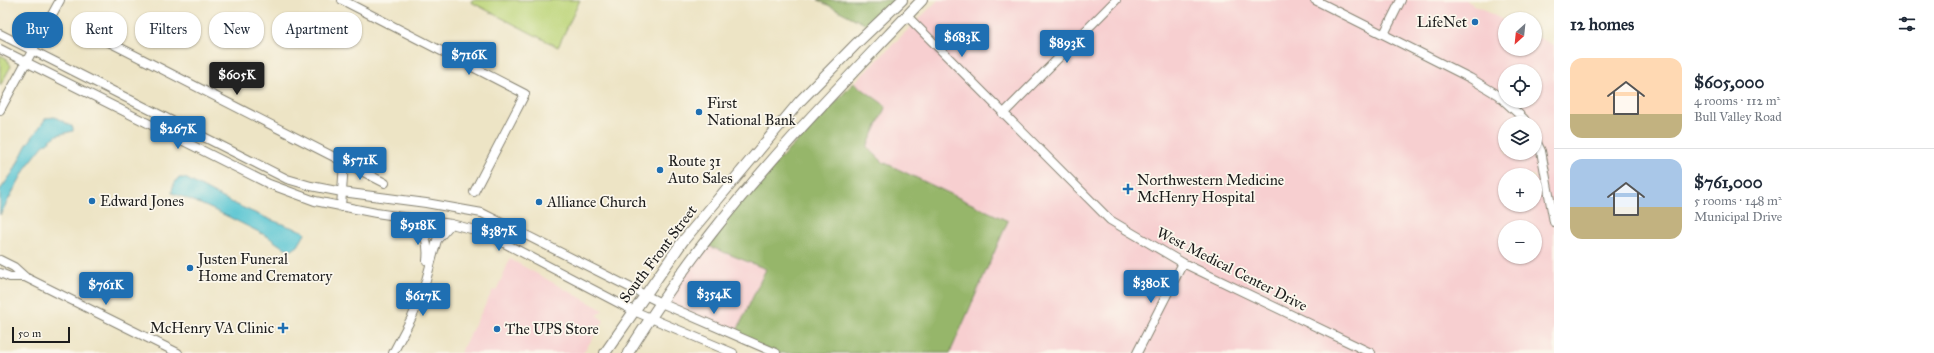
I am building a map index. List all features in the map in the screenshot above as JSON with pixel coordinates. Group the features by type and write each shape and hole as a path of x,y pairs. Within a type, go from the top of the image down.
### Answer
{"main road":[{"name":"South Front Street","path":"606,353 644,295 683,241 800,101 857,42 902,0"},
{"name":"South Front Street","path":"628,353 650,318 710,234 838,87 922,0"}],"street":[{"path":"0,110 60,0"},
{"path":"342,0 525,94 474,192"},
{"path":"1003,114 1116,0"},
{"path":"1315,0 1470,78 1498,95 1519,116"},
{"path":"1384,34 1401,0"},
{"name":"West Medical Center Drive","path":"907,16 1110,220 1183,263 1371,353"},
{"path":"0,34 287,179 311,186 342,192 426,203 482,213 644,295 776,353"},
{"path":"121,48 385,183"},
{"path":"0,49 269,184 315,201 341,207 450,224 483,232 650,318 733,353"},
{"path":"1542,156 1554,222"},
{"path":"341,207 344,162"},
{"path":"413,218 422,229 427,240 428,270"},
{"path":"393,353 412,318 422,295 437,240 450,224"},
{"path":"0,260 14,267 25,277 178,353"},
{"path":"1137,353 1183,263"},
{"path":"0,273 10,277 25,277"}],"shaded area":[{"name":"Northwestern Medicine McHenry Hospital","path":"938,0 1465,0 1498,17 1498,56 1542,56 1542,39 1554,45 1554,353 777,353 663,300 738,202 854,83"},
{"path":"510,259 603,310 597,315 604,321 583,353 460,353 493,290 496,291"}],"green space":[{"path":"472,0 580,0 558,47 471,2"},
{"path":"818,0 894,0 867,25"},
{"path":"0,55 6,58 11,66 0,86"},
{"path":"854,83 886,106 867,147 883,162 1008,221 950,353 777,353 735,335 766,269 706,245 738,202"}],"water":[{"path":"55,117 73,127 73,131 57,135 43,146 27,166 0,215 0,190 13,172 26,146 46,118"},
{"path":"178,178 185,178 242,208 303,231 305,234 298,246 292,250 283,247 263,234 229,217 172,193 173,186"}],"place":[{"name":"LifeNet","path":"1475,22"},
{"name":"First National Bank","path":"699,112"},
{"name":"Route 31 Auto Sales","path":"660,170"},
{"name":"Northwestern Medicine McHenry Hospital","path":"1128,189"},
{"name":"Edward Jones","path":"92,201"},
{"name":"Alliance Church","path":"539,202"},
{"name":"Justen Funeral Home and Crematory","path":"190,268"},
{"name":"McHenry VA Clinic","path":"283,328"},
{"name":"The UPS Store","path":"497,329"}]}
